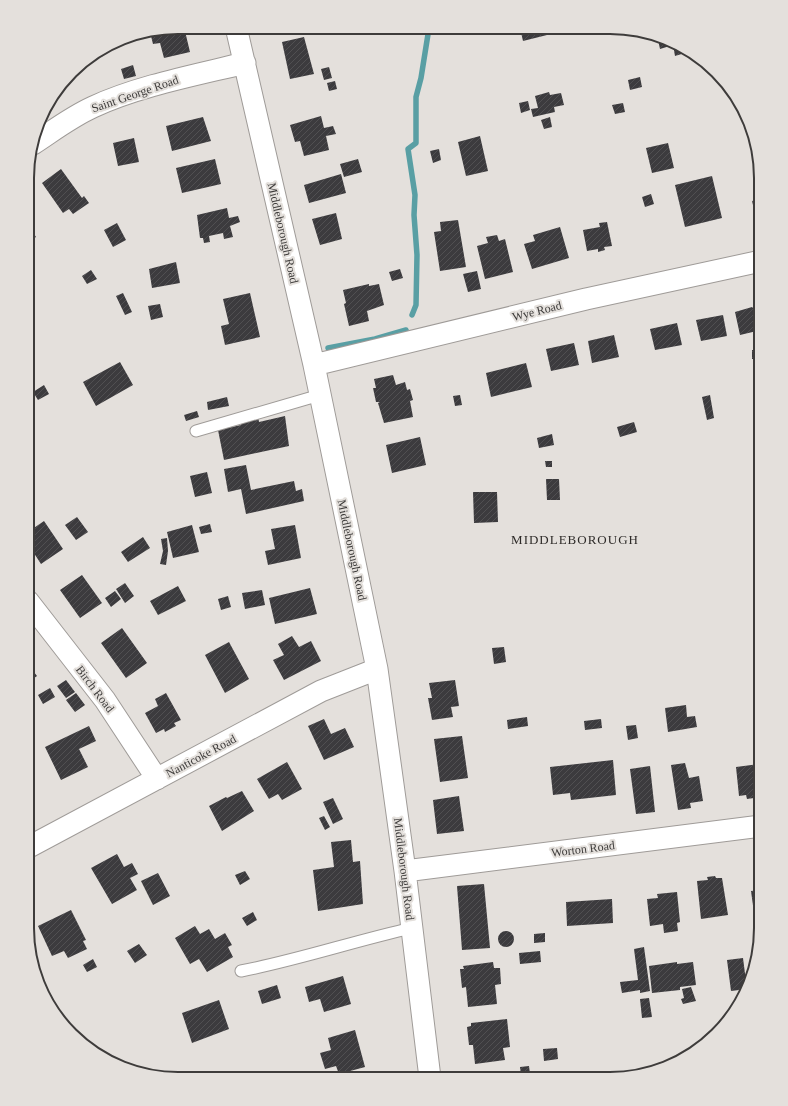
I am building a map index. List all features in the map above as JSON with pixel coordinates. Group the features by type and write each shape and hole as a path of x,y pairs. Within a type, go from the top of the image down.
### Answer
{"street":[{"name":"Middleborough Road","path":"238,34 314,366 376,669 405,871 429,1072"},
{"name":"Saint George Road","path":"39,140 70,119 94,107 186,77 245,63"},
{"name":"Wye Road","path":"314,366 586,299 754,263"},
{"name":"Birch Road","path":"34,609 105,700 157,780"},
{"name":"Nanticoke Road","path":"34,844 157,780 321,691 376,669"},
{"name":"Worton Road","path":"405,871 754,827"}],"lane":[{"path":"196,431 320,395"},
{"path":"241,971 272,965 297,957 412,928"}],"building":[{"path":"169,34 186,34 190,52 164,58 160,43 153,44 151,37"},
{"path":"521,34 547,35 523,41"},
{"path":"304,37 314,74 290,79 282,42"},
{"path":"659,43 668,46 660,49"},
{"path":"674,49 683,54 675,56"},
{"path":"133,65 136,76 124,79 121,69"},
{"path":"329,67 332,78 324,80 321,69"},
{"path":"640,77 642,87 630,90 628,80"},
{"path":"335,81 337,89 329,91 327,83"},
{"path":"549,92 550,95 561,93 564,105 554,107 555,112 533,117 531,109 538,108 535,96"},
{"path":"528,101 530,110 521,113 519,103"},
{"path":"623,103 625,112 615,114 612,105"},
{"path":"321,116 324,128 333,126 336,134 326,136 329,150 304,156 300,141 295,142 290,125"},
{"path":"203,117 211,141 172,151 166,126"},
{"path":"550,117 552,127 544,129 541,120"},
{"path":"480,136 488,171 466,176 458,142"},
{"path":"134,138 139,162 118,166 113,143"},
{"path":"668,143 674,168 652,173 646,148"},
{"path":"439,149 441,160 433,163 430,151"},
{"path":"215,159 221,184 182,193 176,168"},
{"path":"358,159 362,172 344,177 340,164"},
{"path":"61,169 82,198 84,196 89,203 73,214 69,209 63,213 42,183"},
{"path":"341,174 346,193 309,203 304,185"},
{"path":"712,176 722,218 685,227 675,185"},
{"path":"651,194 654,204 645,207 642,197"},
{"path":"227,208 229,218 238,216 240,222 230,226 233,237 224,239 223,233 209,236 210,242 204,243 203,238 200,238 197,215"},
{"path":"336,213 342,239 320,245 312,219"},
{"path":"458,220 466,267 440,271 434,232 441,231 440,222"},
{"path":"607,222 612,246 604,247 605,250 598,252 598,249 587,251 583,230 600,227 599,223"},
{"path":"117,223 126,240 113,247 104,230"},
{"path":"560,227 569,258 532,269 524,244 535,241 533,235"},
{"path":"497,235 499,241 505,239 513,272 485,279 477,246 488,243 486,237"},
{"path":"176,262 180,283 152,288 149,269"},
{"path":"400,269 403,278 392,281 389,272"},
{"path":"91,270 97,279 87,284 82,276"},
{"path":"477,271 481,289 468,292 463,274"},
{"path":"369,284 369,286 379,284 384,305 367,311 369,321 349,326 344,304 346,303 343,290"},
{"path":"123,293 132,312 125,315 116,296"},
{"path":"250,293 260,337 225,345 221,326 229,324 223,299"},
{"path":"160,304 163,317 151,320 148,306"},
{"path":"752,307 754,308 754,332 740,335 735,312"},
{"path":"723,315 727,336 701,341 696,320"},
{"path":"677,323 682,345 655,350 650,329"},
{"path":"614,335 619,357 592,363 588,341"},
{"path":"574,343 579,365 551,371 546,349"},
{"path":"752,350 754,350 754,359 752,359"},
{"path":"120,362 133,385 96,406 83,382"},
{"path":"526,363 532,387 491,397 486,373"},
{"path":"393,375 396,385 405,382 407,390 410,389 413,400 410,401 413,417 384,423 378,403 380,402 376,402 373,388 376,388 374,379"},
{"path":"44,385 49,394 38,400 34,391"},
{"path":"460,395 462,405 455,406 453,396"},
{"path":"710,395 714,418 707,420 702,397"},
{"path":"227,397 229,406 208,410 207,402"},
{"path":"197,411 199,417 186,421 184,415"},
{"path":"258,416 259,422 285,416 289,446 224,460 218,430 241,425 240,420"},
{"path":"634,422 637,432 620,437 617,427"},
{"path":"552,434 554,445 539,448 537,438"},
{"path":"420,437 426,465 392,473 386,445"},
{"path":"545,461 552,461 552,467 546,467"},
{"path":"246,465 251,490 294,481 296,491 302,489 304,501 246,514 241,489 228,492 224,469"},
{"path":"207,472 212,493 195,497 190,476"},
{"path":"546,479 559,479 560,500 547,500"},
{"path":"473,492 497,492 498,522 474,523"},
{"path":"77,517 88,532 76,540 65,525"},
{"path":"44,521 63,549 41,564 34,553 34,528"},
{"path":"210,524 212,532 201,534 199,527"},
{"path":"192,525 199,552 173,558 167,532"},
{"path":"295,525 301,558 268,565 265,551 275,549 271,529"},
{"path":"143,537 150,548 128,562 121,552"},
{"path":"167,538 168,551 166,565 160,564 163,551 161,539"},
{"path":"82,575 102,603 80,618 60,590"},
{"path":"125,583 134,596 125,603 116,589"},
{"path":"178,586 186,601 158,615 150,601"},
{"path":"310,588 317,614 275,624 269,598"},
{"path":"262,590 265,605 245,609 242,593"},
{"path":"115,591 121,599 111,607 105,598"},
{"path":"228,596 231,607 221,610 218,599"},
{"path":"122,628 147,663 126,678 101,643"},
{"path":"292,636 299,647 311,641 321,661 284,680 273,660 284,655 278,644"},
{"path":"229,642 249,679 225,693 205,655"},
{"path":"504,647 506,662 494,664 492,648"},
{"path":"66,680 75,692 66,698 57,686"},
{"path":"455,680 459,706 451,707 453,717 432,720 428,698 432,698 429,683"},
{"path":"50,688 55,697 43,704 38,695"},
{"path":"76,693 85,705 75,712 66,700"},
{"path":"166,693 181,720 174,723 176,726 165,732 164,729 156,733 145,713 158,706 155,699"},
{"path":"686,705 687,717 695,716 697,727 668,732 665,708"},
{"path":"527,717 528,726 508,729 507,720"},
{"path":"324,719 331,734 345,728 354,747 324,760 308,726"},
{"path":"601,719 602,728 585,730 584,721"},
{"path":"636,725 638,738 628,740 626,726"},
{"path":"89,726 96,741 79,749 88,767 61,780 45,747"},
{"path":"462,736 468,778 440,782 434,739"},
{"path":"613,760 616,795 571,800 570,793 553,795 550,767"},
{"path":"287,762 302,789 282,800 278,794 269,799 257,779"},
{"path":"685,763 689,778 699,776 703,801 690,803 691,808 678,810 671,765"},
{"path":"754,765 754,798 747,799 746,795 739,796 736,767"},
{"path":"650,766 655,812 636,814 630,769"},
{"path":"242,791 254,811 222,831 209,806"},
{"path":"459,796 464,831 437,834 433,800"},
{"path":"333,798 343,819 333,824 323,802"},
{"path":"324,816 330,827 325,830 319,818"},
{"path":"351,840 353,862 360,861 363,904 318,911 313,870 334,867 331,842"},
{"path":"117,854 124,867 132,863 138,874 130,878 137,890 112,904 91,868"},
{"path":"245,871 250,879 240,885 235,875"},
{"path":"158,873 170,896 153,905 141,881"},
{"path":"715,876 716,878 722,878 728,915 701,919 697,881 708,880 707,877"},
{"path":"484,884 490,948 462,950 457,886"},
{"path":"751,891 754,891 754,913"},
{"path":"677,892 680,922 677,923 678,931 664,933 663,924 650,926 647,899 658,898 657,894"},
{"path":"612,899 613,923 567,926 566,902"},
{"path":"71,910 86,940 83,941 87,949 68,958 64,951 52,956 38,926"},
{"path":"253,912 257,920 247,926 242,918"},
{"path":"195,926 200,934 209,929 215,939 225,933 232,945 228,947 233,957 207,972 199,959 190,964 175,938"},
{"path":"506,931 512,933 514,939 512,945 506,947 500,945 498,939 500,933"},
{"path":"545,933 545,942 534,943 534,934"},
{"path":"139,944 147,955 135,963 127,951"},
{"path":"644,947 650,991 640,993 640,990 622,993 620,982 638,980 634,949"},
{"path":"540,951 541,962 520,964 519,953"},
{"path":"743,958 745,976 740,990 731,991 727,960"},
{"path":"93,959 97,967 87,972 83,965"},
{"path":"493,962 494,968 500,968 501,984 495,985 497,1004 468,1007 466,987 462,988 460,969 464,969 463,966"},
{"path":"677,962 677,964 693,962 696,985 680,987 680,990 652,993 649,966"},
{"path":"343,976 351,1004 324,1012 320,999 309,1002 305,987"},
{"path":"277,985 281,998 262,1004 258,991"},
{"path":"691,987 696,1001 683,1004 681,999 684,998 682,989"},
{"path":"649,998 652,1017 642,1018 640,999"},
{"path":"219,1000 229,1029 192,1043 182,1013"},
{"path":"507,1019 510,1047 503,1048 505,1060 475,1064 473,1045 469,1045 467,1027 471,1026 471,1023"},
{"path":"355,1030 365,1067 346,1072 338,1072 336,1066 325,1069 320,1053 331,1050 328,1038"},
{"path":"557,1048 558,1059 544,1061 543,1049"},
{"path":"529,1066 530,1072 521,1072 520,1067"}],"waterway":[{"path":"412,315 416,305 417,255 414,215 415,195 408,149 416,143 416,97 421,78 428,34"},
{"path":"328,348 375,339 406,330"}],"district":[{"name":"MIDDLEBOROUGH","path":"575,539"}]}
